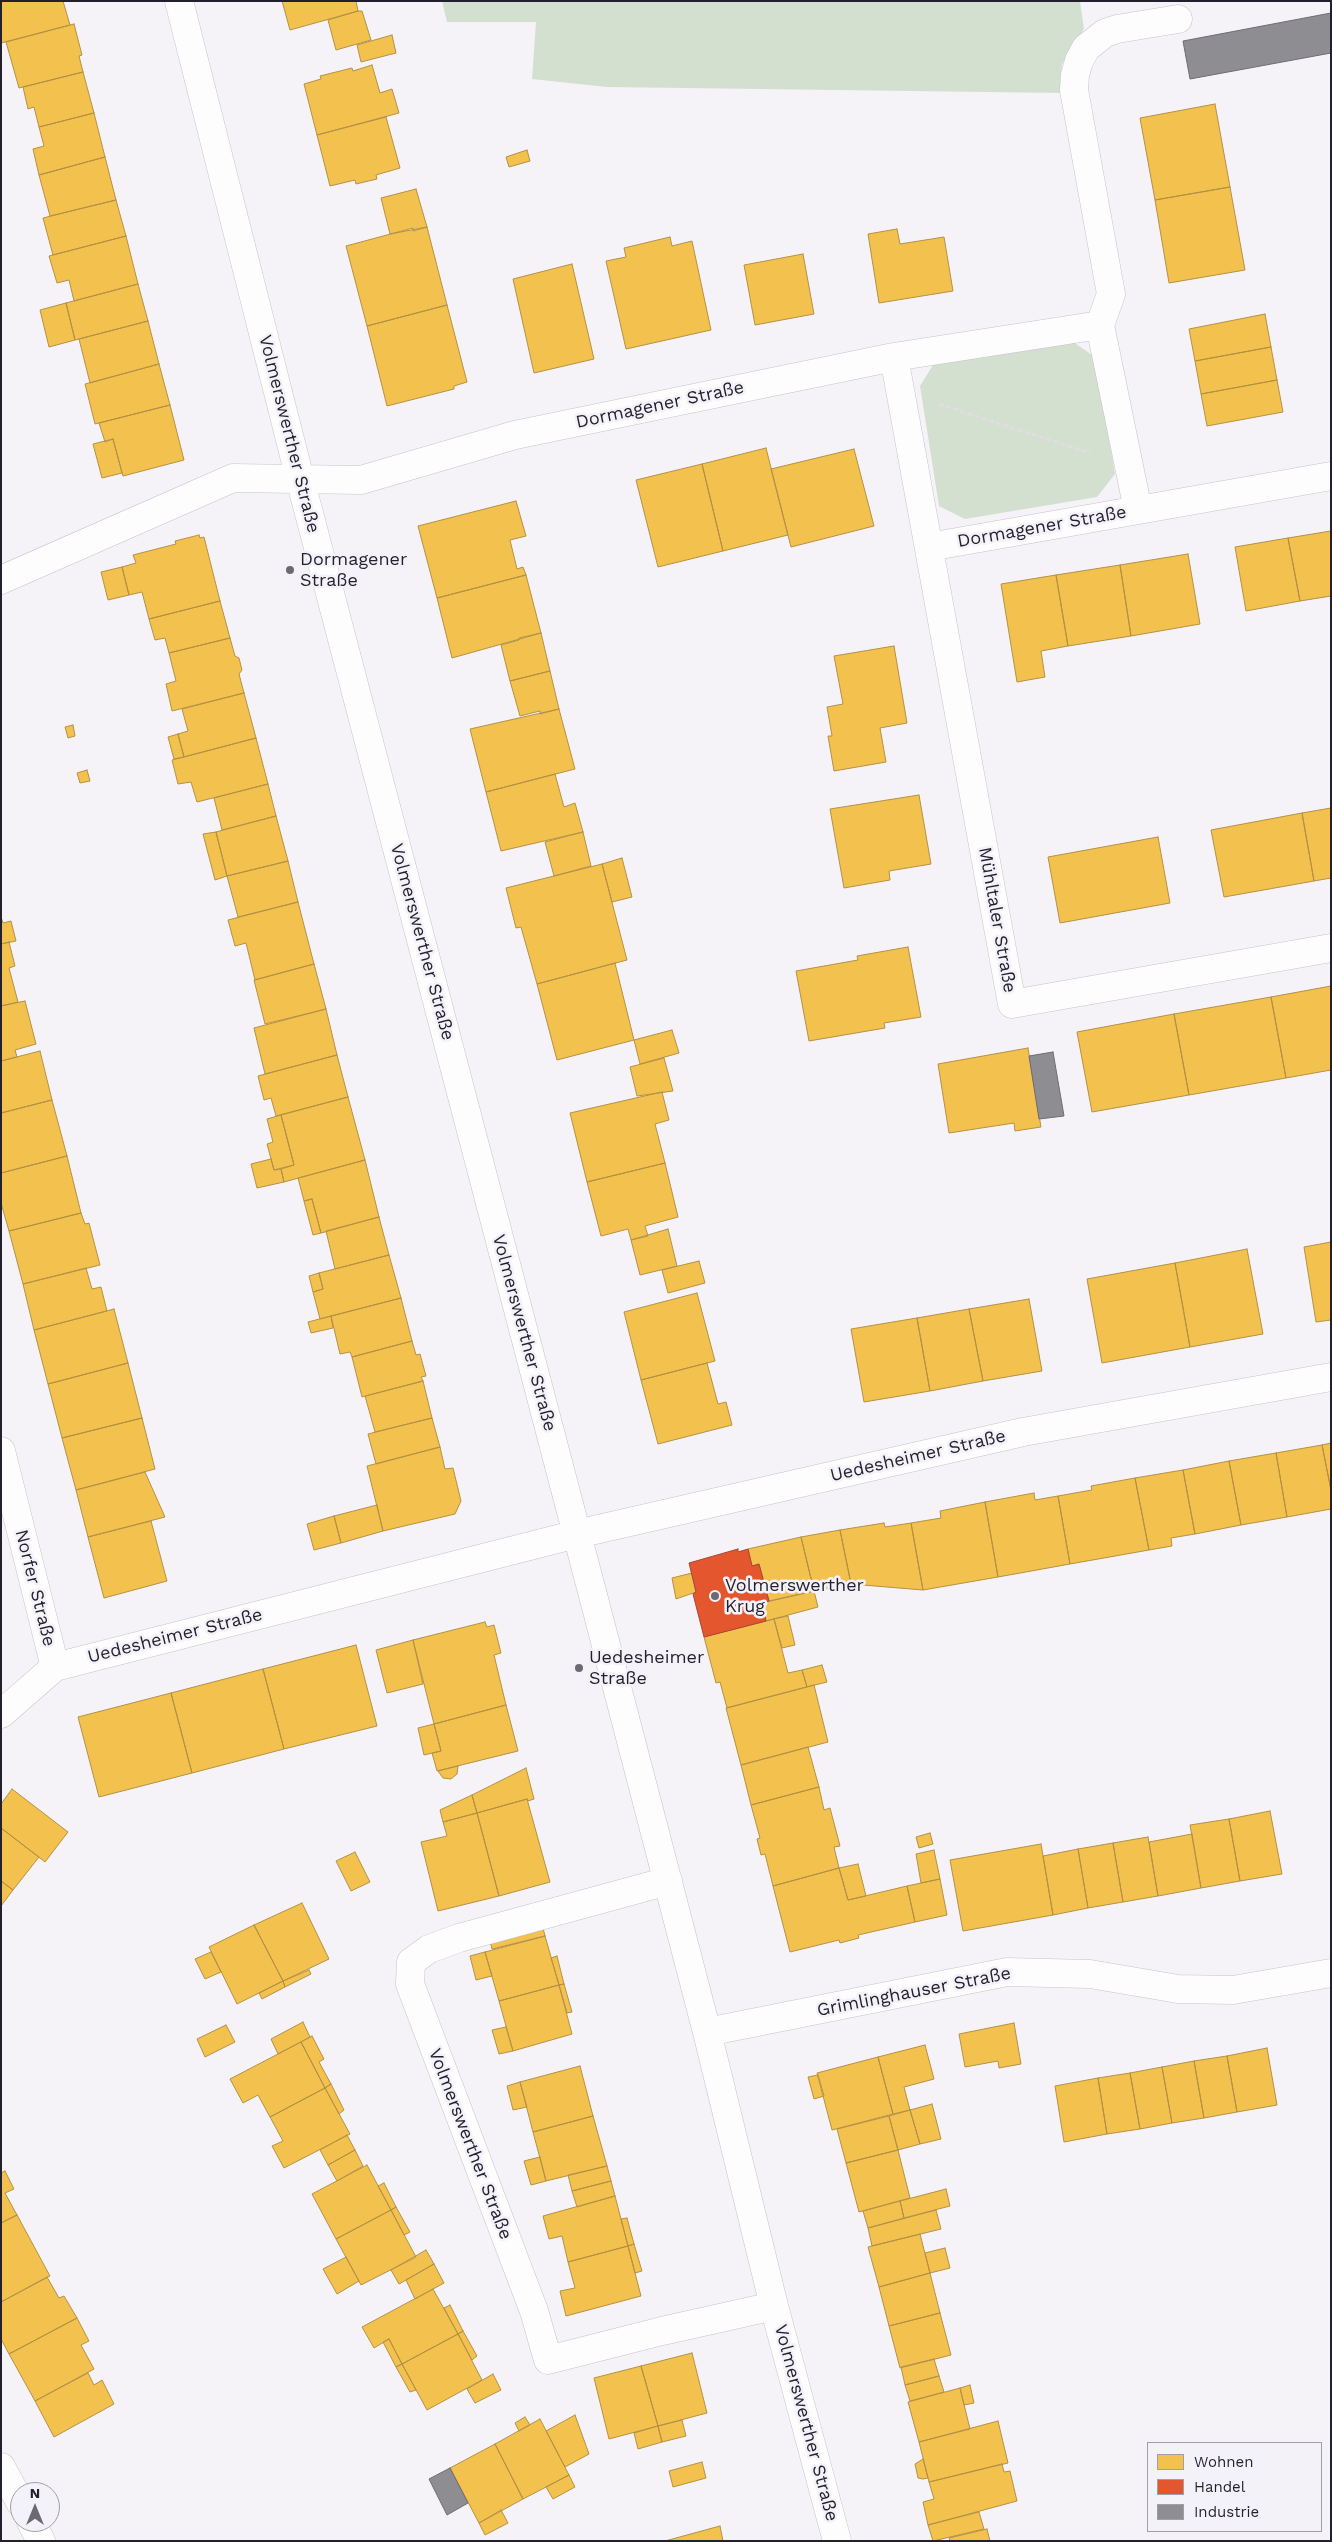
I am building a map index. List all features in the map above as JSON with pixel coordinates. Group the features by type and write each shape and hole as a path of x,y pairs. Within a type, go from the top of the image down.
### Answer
{"street":[{"name":"Volmerswerther Straße","path":"179,1 300,479 668,1881 774,2306 837,2541"},
{"path":"1100,325 1111,294 1074,90 1075,74 1086,48 1099,37 1117,29 1178,19"},
{"name":"Dormagener Straße","path":"1,580 233,478 361,480 515,435 894,358 1100,325 1138,510"},
{"path":"894,358 929,547"},
{"name":"Dormagener Straße","path":"929,547 1331,476"},
{"name":"Mühltaler Straße","path":"929,547 1012,1004 1331,948"},
{"name":"Uedesheimer Straße","path":"1,1714 55,1666 577,1534 1023,1432 1331,1377"},
{"name":"Norfer Straße","path":"1,1451 55,1666"},
{"name":"Volmerswerther Straße","path":"668,1881 459,1938 429,1949 411,1962 410,1984 534,2311 548,2360 662,2331 774,2306"},
{"name":"Grimlinghauser Straße","path":"707,2032 1007,1972 1090,1974 1178,1989 1233,1990 1331,1973"},
{"path":"1,2467 10,2484"}],"path":[{"path":"900,392 1129,465"}],"green space":[{"path":"442,1 1080,1 1084,29 1062,64 1060,83 1062,93 607,87 532,79 536,22 447,22"},
{"path":"1072,341 1095,357 1115,474 1097,497 965,519 939,506 920,386 933,365"}],"building: Wohnen":[{"path":"1,1 63,1 70,25 1,43"},
{"path":"282,1 356,1 358,11 290,30"},
{"path":"362,11 371,40 336,50 328,20"},
{"path":"74,24 82,55 79,56 83,72 19,88 6,42"},
{"path":"392,35 396,53 361,62 357,45"},
{"path":"372,65 380,93 392,89 399,113 317,135 304,84 321,79 320,76 352,68 353,71"},
{"path":"83,72 94,113 39,127 34,107 28,109 23,87"},
{"path":"1215,104 1230,187 1155,200 1140,118"},
{"path":"94,113 105,157 39,175 33,149 44,146 39,127"},
{"path":"386,117 400,168 376,175 377,179 356,184 355,180 330,186 317,135"},
{"path":"527,150 530,161 509,167 506,157"},
{"path":"105,157 116,200 50,216 39,175"},
{"path":"1230,187 1245,270 1169,283 1155,200"},
{"path":"416,189 427,227 390,234 381,198"},
{"path":"116,200 126,236 53,255 43,218"},
{"path":"427,227 447,305 367,326 346,246 413,228 413,231"},
{"path":"897,229 900,244 944,237 953,291 879,303 868,234"},
{"path":"126,236 138,284 74,301 69,280 57,283 49,256"},
{"path":"670,237 672,246 692,241 711,330 626,349 606,261 626,257 624,248"},
{"path":"803,254 814,314 755,325 744,265"},
{"path":"572,264 594,359 534,373 513,279"},
{"path":"138,284 148,321 75,340 66,303"},
{"path":"66,303 75,340 49,347 40,310"},
{"path":"447,305 467,382 454,386 454,389 387,406 367,326"},
{"path":"1265,314 1271,347 1195,361 1189,329"},
{"path":"148,321 159,364 90,383 79,339"},
{"path":"1271,347 1277,380 1201,394 1195,361"},
{"path":"159,364 170,405 95,424 85,384"},
{"path":"1277,380 1283,412 1207,426 1201,394"},
{"path":"170,405 184,460 123,476 113,439 105,442 99,423"},
{"path":"113,439 122,473 102,478 93,444"},
{"path":"766,448 788,535 723,551 702,464"},
{"path":"854,449 874,526 791,547 771,469"},
{"path":"702,464 723,551 658,567 636,480"},
{"path":"516,501 526,536 510,540 517,569 523,567 526,575 437,598 418,526"},
{"path":"1331,531 1331,596 1300,601 1288,538"},
{"path":"199,535 200,538 204,537 220,601 149,619 142,592 129,595 122,567 136,563 133,555 176,544 175,541"},
{"path":"1288,538 1300,601 1246,611 1235,547"},
{"path":"1188,554 1200,624 1131,636 1120,565"},
{"path":"1120,565 1131,636 1068,646 1056,575"},
{"path":"122,567 129,595 108,600 101,572"},
{"path":"526,575 541,633 452,658 437,598"},
{"path":"1056,575 1068,646 1041,651 1045,677 1017,682 1001,584"},
{"path":"220,601 230,638 169,653 165,638 155,640 149,619"},
{"path":"541,633 550,671 510,681 501,645 519,640 519,638"},
{"path":"230,638 235,656 239,658 242,670 239,674 244,693 172,711 166,684 176,681 169,653"},
{"path":"894,646 907,723 880,728 886,762 834,771 828,736 832,736 827,707 843,704 834,656"},
{"path":"550,671 559,709 540,714 540,711 520,716 510,681"},
{"path":"244,693 256,738 184,757 178,734 188,731 182,709"},
{"path":"559,709 575,769 486,792 470,729"},
{"path":"73,725 75,736 68,738 65,727"},
{"path":"178,734 184,757 174,759 168,737"},
{"path":"256,738 268,784 197,802 191,782 178,784 172,760"},
{"path":"87,770 90,781 80,783 77,773"},
{"path":"555,774 564,807 575,803 583,832 501,851 486,792"},
{"path":"268,784 276,816 222,830 214,798"},
{"path":"919,795 931,864 889,871 890,880 844,888 830,809"},
{"path":"1331,808 1331,878 1314,881 1302,813"},
{"path":"1302,813 1314,881 1224,897 1211,830"},
{"path":"276,816 288,861 227,876 216,832"},
{"path":"216,832 227,876 215,880 203,834"},
{"path":"583,832 591,866 554,876 545,842"},
{"path":"1158,837 1170,903 1060,923 1048,857"},
{"path":"622,858 632,897 612,902 602,864"},
{"path":"288,861 298,902 238,917 227,876"},
{"path":"602,864 627,960 537,984 521,927 516,928 506,888"},
{"path":"298,902 314,964 255,980 246,943 235,946 228,920"},
{"path":"1,917 3,923 11,921 16,941 1,944"},
{"path":"9,942 15,966 9,968 18,1002 1,1006 1,944"},
{"path":"908,947 921,1017 884,1023 885,1028 809,1041 796,971 858,960 857,956"},
{"path":"615,963 634,1040 557,1060 537,984"},
{"path":"314,964 326,1009 265,1024 254,980"},
{"path":"1331,986 1331,1070 1286,1078 1271,997"},
{"path":"1271,997 1286,1078 1189,1095 1174,1014"},
{"path":"25,1001 36,1044 15,1050 17,1057 1,1061 1,1006"},
{"path":"326,1009 337,1055 265,1074 254,1028"},
{"path":"1174,1014 1189,1095 1092,1112 1077,1032"},
{"path":"672,1030 679,1053 640,1064 634,1040"},
{"path":"1028,1048 1041,1127 1015,1131 1014,1123 949,1133 938,1064"},
{"path":"40,1051 52,1100 1,1113 1,1061"},
{"path":"337,1055 348,1097 276,1116 271,1098 264,1100 258,1076"},
{"path":"664,1058 673,1091 637,1096 630,1067"},
{"path":"662,1092 669,1120 655,1124 665,1163 587,1182 570,1113"},
{"path":"348,1097 365,1160 284,1182 281,1169 294,1165 281,1115"},
{"path":"52,1100 67,1156 1,1173 1,1113"},
{"path":"281,1115 294,1165 274,1170 267,1144 273,1142 267,1119"},
{"path":"67,1156 81,1213 9,1231 1,1203 1,1173"},
{"path":"271,1159 274,1170 281,1169 284,1182 257,1188 251,1164"},
{"path":"365,1160 379,1217 321,1233 312,1199 304,1201 298,1178"},
{"path":"665,1163 678,1217 645,1226 648,1236 631,1240 628,1229 601,1236 587,1182"},
{"path":"312,1199 321,1233 313,1235 304,1201"},
{"path":"81,1213 85,1224 89,1223 100,1265 23,1284 9,1231"},
{"path":"379,1217 389,1255 335,1269 326,1231"},
{"path":"668,1229 677,1266 640,1275 631,1240"},
{"path":"1331,1242 1331,1320 1316,1322 1304,1247"},
{"path":"1247,1249 1263,1334 1190,1347 1175,1263"},
{"path":"389,1255 401,1298 320,1319 313,1292 323,1289 319,1273"},
{"path":"699,1261 705,1283 668,1293 662,1270"},
{"path":"1175,1263 1190,1347 1102,1363 1087,1279"},
{"path":"86,1268 92,1289 101,1287 107,1311 34,1330 23,1284"},
{"path":"319,1273 323,1289 313,1292 309,1276"},
{"path":"697,1293 715,1361 641,1380 624,1312"},
{"path":"401,1298 412,1341 352,1357 350,1352 340,1354 331,1316"},
{"path":"1029,1299 1042,1371 983,1381 969,1309"},
{"path":"114,1309 128,1363 48,1384 34,1330"},
{"path":"969,1309 983,1381 930,1391 917,1318"},
{"path":"331,1316 333,1328 311,1333 308,1322"},
{"path":"917,1318 930,1391 864,1402 851,1329"},
{"path":"412,1341 416,1355 420,1354 426,1376 421,1377 423,1381 362,1397 352,1357"},
{"path":"128,1363 142,1418 62,1438 48,1384"},
{"path":"707,1363 718,1404 726,1402 732,1425 658,1444 641,1380"},
{"path":"423,1381 432,1418 375,1432 365,1396"},
{"path":"142,1418 155,1469 76,1490 62,1438"},
{"path":"432,1418 440,1447 376,1464 368,1434"},
{"path":"1331,1443 1331,1490 1322,1445"},
{"path":"1322,1445 1331,1490 1331,1509 1287,1517 1276,1453"},
{"path":"440,1447 445,1469 453,1468 461,1501 455,1514 383,1531 367,1466"},
{"path":"1276,1453 1287,1517 1241,1525 1229,1461"},
{"path":"1229,1461 1241,1525 1195,1534 1183,1470"},
{"path":"1183,1470 1195,1534 1171,1538 1172,1546 1149,1550 1135,1478"},
{"path":"145,1472 165,1517 88,1537 76,1490"},
{"path":"1135,1478 1149,1550 1070,1564 1058,1496 1092,1490 1091,1486"},
{"path":"1034,1493 1035,1500 1058,1496 1070,1564 998,1577 985,1502"},
{"path":"985,1502 998,1577 923,1590 911,1523 941,1518 940,1511"},
{"path":"377,1505 383,1531 341,1543 334,1516"},
{"path":"334,1516 341,1543 314,1550 307,1524"},
{"path":"151,1521 167,1581 104,1598 88,1537"},
{"path":"884,1523 885,1527 911,1523 923,1590 851,1584 840,1530"},
{"path":"840,1530 851,1584 814,1591 801,1537"},
{"path":"801,1537 814,1591 769,1601 759,1564 752,1566 748,1549"},
{"path":"692,1573 696,1592 676,1599 672,1578"},
{"path":"814,1591 818,1607 766,1621 762,1603"},
{"path":"788,1616 795,1645 782,1648 774,1619"},
{"path":"774,1619 788,1673 802,1670 807,1687 727,1708 720,1682 716,1683 704,1637"},
{"path":"485,1622 487,1627 494,1625 501,1653 494,1655 506,1705 434,1724 413,1640"},
{"path":"413,1640 423,1684 387,1693 376,1650"},
{"path":"356,1645 377,1726 284,1749 263,1669"},
{"path":"822,1665 827,1682 807,1687 802,1670"},
{"path":"263,1669 284,1749 192,1773 171,1693"},
{"path":"814,1685 828,1742 741,1765 726,1708"},
{"path":"171,1693 192,1773 99,1797 78,1717"},
{"path":"506,1705 518,1751 437,1771 432,1753 441,1751 434,1724"},
{"path":"434,1724 441,1751 424,1755 418,1728"},
{"path":"808,1747 819,1787 751,1805 741,1765"},
{"path":"458,1766 457,1774 451,1779 443,1778 438,1771"},
{"path":"526,1768 534,1799 528,1801 527,1799 477,1813 472,1795"},
{"path":"819,1787 824,1810 830,1808 840,1846 834,1847 839,1868 773,1886 765,1854 761,1855 757,1839 760,1838 751,1805"},
{"path":"12,1789 68,1832 45,1862 1,1828 1,1804"},
{"path":"472,1795 477,1813 443,1822 440,1810"},
{"path":"527,1799 550,1882 499,1896 477,1813"},
{"path":"1270,1811 1282,1874 1240,1881 1229,1819"},
{"path":"477,1813 499,1896 438,1911 421,1842 447,1836 443,1822"},
{"path":"1229,1819 1240,1881 1201,1888 1190,1825"},
{"path":"1,1828 39,1857 13,1890 1,1881"},
{"path":"930,1833 933,1844 919,1848 916,1837"},
{"path":"1192,1834 1201,1888 1158,1896 1149,1842"},
{"path":"1148,1837 1158,1896 1123,1902 1113,1843"},
{"path":"1113,1843 1123,1902 1088,1908 1078,1849"},
{"path":"1041,1844 1053,1915 963,1931 950,1860"},
{"path":"1078,1849 1088,1908 1053,1915 1043,1856"},
{"path":"934,1850 940,1879 921,1883 916,1854"},
{"path":"355,1852 370,1882 351,1891 336,1861"},
{"path":"858,1864 866,1896 848,1900 839,1868"},
{"path":"839,1868 848,1900 907,1886 915,1922 858,1935 859,1938 840,1943 839,1940 790,1952 773,1886"},
{"path":"940,1879 947,1915 915,1922 907,1886"},
{"path":"1,1881 13,1890 1,1906"},
{"path":"302,1903 329,1959 283,1981 254,1925"},
{"path":"541,1920 545,1936 492,1949 488,1933"},
{"path":"254,1925 283,1981 237,2004 209,1947"},
{"path":"545,1936 559,1985 499,2001 485,1952"},
{"path":"211,1952 221,1972 205,1979 195,1959"},
{"path":"485,1952 492,1976 476,1980 470,1956"},
{"path":"557,1956 564,1984 559,1985 551,1958"},
{"path":"309,1970 311,1974 285,1987 283,1981"},
{"path":"283,1981 285,1987 262,1999 259,1993"},
{"path":"564,1984 572,2012 567,2013 559,1985"},
{"path":"559,1985 572,2034 513,2051 499,2001"},
{"path":"303,2022 310,2037 278,2054 271,2039"},
{"path":"1014,2023 1021,2064 999,2068 998,2061 965,2067 959,2034"},
{"path":"226,2025 235,2042 205,2057 197,2039"},
{"path":"506,2027 513,2051 499,2054 492,2030"},
{"path":"312,2036 324,2059 319,2062 331,2084 325,2088 301,2042"},
{"path":"301,2042 325,2088 270,2117 258,2095 243,2103 230,2079"},
{"path":"925,2045 934,2079 904,2087 910,2110 893,2114 878,2057"},
{"path":"1267,2048 1277,2105 1237,2112 1227,2056"},
{"path":"1227,2056 1237,2112 1204,2118 1194,2061"},
{"path":"878,2057 893,2114 832,2130 817,2073"},
{"path":"1194,2061 1204,2118 1172,2123 1162,2067"},
{"path":"580,2066 593,2116 533,2132 520,2082"},
{"path":"1162,2067 1172,2123 1140,2129 1130,2073"},
{"path":"1130,2073 1140,2129 1107,2134 1098,2078"},
{"path":"818,2075 824,2096 814,2099 808,2077"},
{"path":"1098,2078 1107,2134 1064,2142 1055,2086"},
{"path":"520,2082 527,2107 513,2110 507,2086"},
{"path":"331,2084 344,2110 339,2114 325,2088"},
{"path":"325,2088 350,2134 284,2168 272,2146 283,2141 270,2117"},
{"path":"932,2104 941,2139 920,2144 910,2110"},
{"path":"910,2110 920,2144 898,2150 889,2116"},
{"path":"593,2116 607,2166 546,2181 533,2132"},
{"path":"889,2116 898,2150 846,2163 837,2129"},
{"path":"347,2135 355,2150 328,2165 320,2150"},
{"path":"355,2150 363,2166 337,2181 328,2165"},
{"path":"898,2150 910,2198 859,2212 846,2163"},
{"path":"540,2157 546,2181 531,2185 524,2161"},
{"path":"367,2165 391,2210 336,2239 312,2194"},
{"path":"607,2166 611,2181 572,2191 568,2175"},
{"path":"5,2171 14,2189 5,2193 17,2215 1,2223 1,2173"},
{"path":"611,2181 615,2196 577,2207 572,2191"},
{"path":"384,2183 396,2207 391,2210 378,2186"},
{"path":"946,2189 950,2206 904,2218 900,2201"},
{"path":"615,2196 628,2246 568,2262 562,2236 549,2239 543,2216"},
{"path":"900,2201 904,2218 868,2228 863,2211"},
{"path":"396,2207 410,2232 404,2235 391,2210"},
{"path":"391,2210 416,2257 361,2285 336,2239"},
{"path":"936,2210 941,2229 872,2246 868,2228"},
{"path":"17,2215 50,2276 1,2302 1,2223"},
{"path":"627,2218 634,2244 628,2246 621,2219"},
{"path":"920,2234 930,2273 879,2287 868,2247"},
{"path":"634,2244 642,2271 635,2273 628,2246"},
{"path":"628,2246 641,2296 566,2316 560,2291 575,2288 568,2262"},
{"path":"945,2248 950,2268 930,2273 925,2253"},
{"path":"426,2250 434,2264 399,2284 391,2270"},
{"path":"346,2257 359,2281 337,2294 323,2269"},
{"path":"434,2264 444,2283 415,2299 406,2280"},
{"path":"930,2273 940,2313 889,2326 879,2287"},
{"path":"47,2277 59,2298 64,2296 77,2318 9,2354 1,2339 1,2302"},
{"path":"433,2289 458,2334 402,2364 389,2339 374,2348 362,2327"},
{"path":"450,2305 463,2331 458,2334 444,2308"},
{"path":"940,2313 951,2355 900,2368 889,2326"},
{"path":"77,2318 89,2341 81,2345 94,2369 35,2401 9,2354"},
{"path":"463,2331 477,2356 472,2360 458,2334"},
{"path":"458,2334 482,2380 427,2410 402,2364"},
{"path":"389,2339 402,2364 396,2367 383,2342"},
{"path":"692,2353 707,2413 658,2426 641,2366"},
{"path":"934,2359 939,2376 905,2385 901,2367"},
{"path":"402,2364 416,2390 410,2392 396,2367"},
{"path":"641,2366 658,2426 609,2439 594,2378"},
{"path":"88,2373 94,2385 102,2380 114,2404 54,2437 35,2401"},
{"path":"493,2374 501,2390 475,2403 467,2389"},
{"path":"939,2376 944,2392 910,2401 905,2385"},
{"path":"970,2385 974,2403 964,2405 960,2388"},
{"path":"960,2388 970,2429 919,2442 908,2402"},
{"path":"575,2415 589,2454 565,2467 546,2431"},
{"path":"525,2417 530,2425 519,2431 515,2423"},
{"path":"540,2419 569,2475 523,2499 495,2444"},
{"path":"682,2420 686,2436 662,2442 658,2426"},
{"path":"998,2421 1008,2463 929,2482 919,2442"},
{"path":"658,2426 662,2442 638,2449 634,2433"},
{"path":"495,2444 523,2499 479,2523 450,2468"},
{"path":"923,2459 928,2478 923,2479 918,2478 915,2464"},
{"path":"702,2462 706,2478 673,2487 669,2471"},
{"path":"1002,2464 1004,2472 1010,2471 1017,2501 928,2525 923,2502 934,2499 929,2482"},
{"path":"569,2475 575,2487 553,2499 546,2487"},
{"path":"501,2510 508,2523 485,2535 479,2523"},
{"path":"979,2512 984,2529 933,2541 928,2525"},
{"path":"720,2526 723,2541 665,2541"},
{"path":"987,2529 990,2541 950,2541 949,2538"}],"building: Handel":[{"path":"738,1549 738,1552 748,1549 752,1566 759,1564 769,1601 762,1603 766,1621 704,1637 693,1594 696,1592 689,1563"}],"building: Industrie":[{"path":"1331,13 1331,53 1190,79 1183,41"},
{"path":"1053,1052 1064,1116 1039,1119 1029,1056"},
{"path":"450,2468 468,2503 447,2515 429,2479"}],"place":[{"name":"Dormagener Straße","path":"290,570"},
{"name":"Volmerswerther Krug","path":"715,1596"},
{"name":"Uedesheimer Straße","path":"579,1668"}]}
